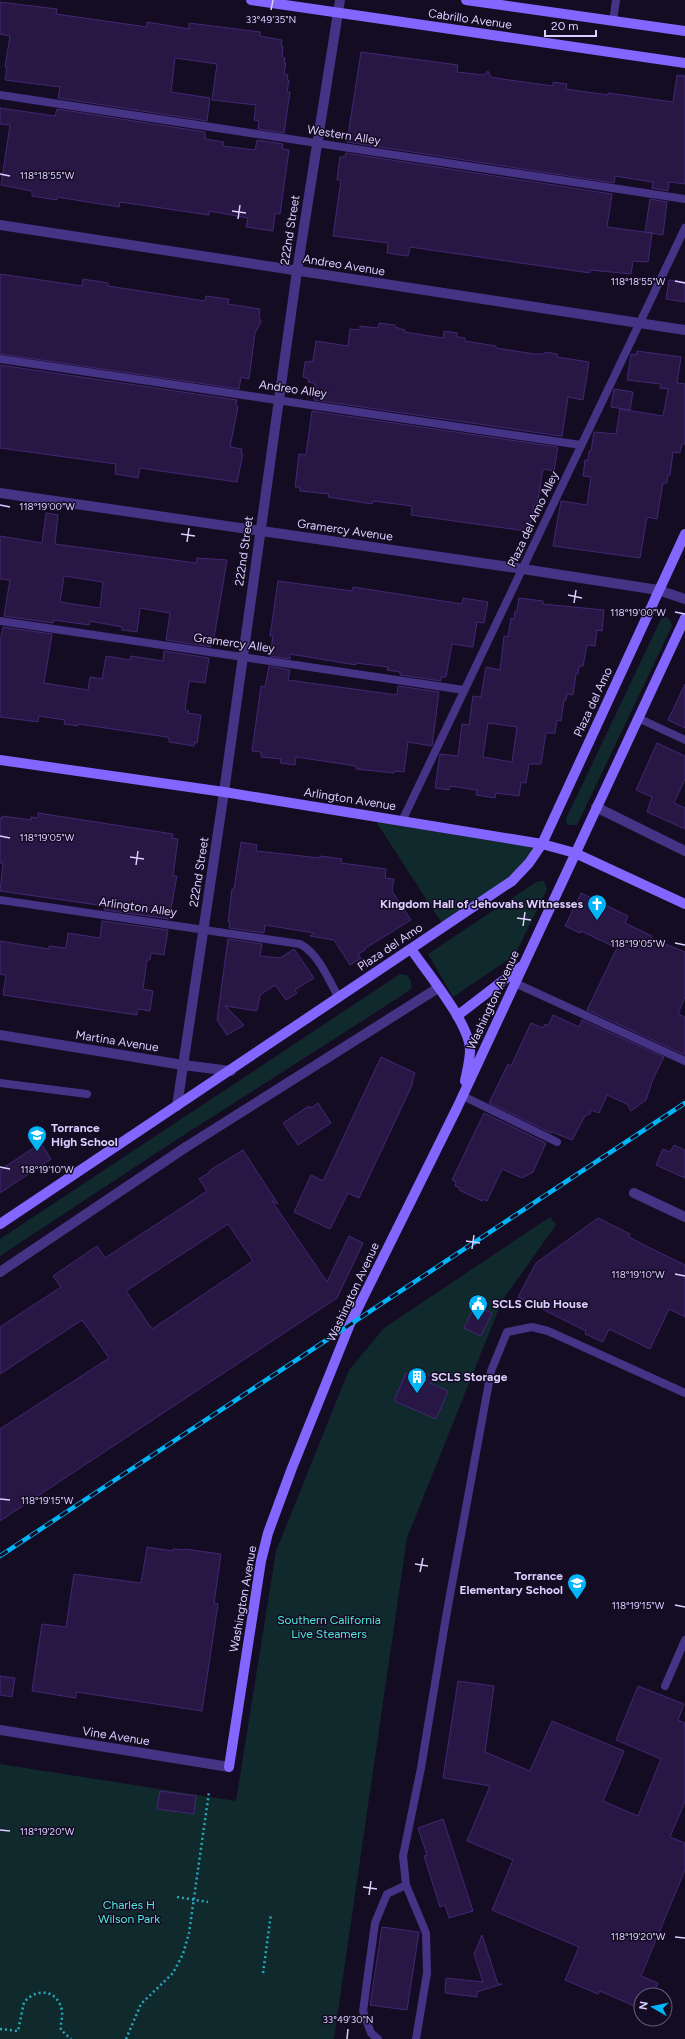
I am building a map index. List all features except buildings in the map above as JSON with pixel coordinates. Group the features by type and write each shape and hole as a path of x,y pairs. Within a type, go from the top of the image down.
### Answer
{"main road":[{"name":"Cabrillo Avenue","path":"251,0 685,63"},
{"name":"Cabrillo Avenue","path":"466,0 685,31"},
{"name":"Plaza del Amo","path":"0,1224 231,1071 512,881 529,863 542,844 685,534"},
{"path":"575,853 685,618"},
{"name":"Arlington Avenue","path":"0,760 224,792 542,844 575,853 685,904"},
{"name":"Washington Avenue","path":"229,1767 262,1561 278,1504 350,1324 458,1108 575,853"},
{"path":"411,949 457,1016 466,1033 470,1049 468,1069 458,1108"},
{"path":"457,1016 523,965"}],"street":[{"name":"222nd Street","path":"177,1106 224,792 297,271 340,0"},
{"name":"Andreo Avenue","path":"0,225 685,330"},
{"name":"Gramercy Avenue","path":"0,493 523,569 658,590 685,599"},
{"path":"596,807 685,851"},
{"path":"0,1272 186,1147 438,988"},
{"name":"Martina Avenue","path":"0,1035 183,1065 231,1071"},
{"path":"634,1194 685,1217"},
{"name":"Vine Avenue","path":"0,1730 229,1767"}],"lane":[{"path":"613,21 616,0"},
{"name":"Western Alley","path":"0,95 685,199"},
{"name":"Plaza del Amo Alley","path":"402,821 523,569 638,323 685,228"},
{"name":"Andreo Alley","path":"0,359 279,399 581,445"},
{"name":"Gramercy Alley","path":"0,622 243,656 464,690"},
{"path":"638,718 685,740"},
{"name":"Arlington Alley","path":"0,900 300,944 308,948 314,955 339,998"},
{"path":"515,983 685,1061"},
{"path":"0,1083 87,1094"},
{"path":"463,1096 557,1142"},
{"path":"416,2039 427,1972 426,1933 406,1885 403,1856 421,1768 446,1617 491,1371 507,1332 532,1327 548,1331 685,1393"},
{"path":"665,1686 685,1640"},
{"path":"378,2039 371,2033 363,2011 375,1923 387,1894 406,1885"}],"path":[{"path":"126,2039 141,2004 173,1973 179,1963 189,1933 210,1792"},
{"path":"177,1897 208,1902"},
{"path":"263,1973 271,1914"},
{"path":"0,2028 18,2031 24,2002 37,1992 44,1992 55,1997 60,2005 62,2015 61,2030 71,2039"}],"green space":[{"path":"666,617 670,620 672,626 577,825 567,825 566,818 661,619"},
{"path":"375,820 538,846 511,878 443,925"},
{"path":"544,881 547,889 515,955 453,997 428,954 536,882"},
{"path":"400,974 407,975 411,981 411,989 173,1142 0,1256 0,1239"},
{"name":"Charles H Wilson Park","path":"550,1217 556,1225 502,1301 407,1538 334,2039 0,2039 0,1764 236,1801 276,1551 349,1370 384,1328"}],"railway":[{"path":"0,1556 685,1103"}],"place":[{"name":"Kingdom Hall of Jehovahs Witnesses","path":"597,921"},
{"name":"Torrance High School","path":"37,1152"},
{"name":"SCLS Club House","path":"478,1321"},
{"name":"SCLS Storage","path":"417,1394"},
{"name":"Torrance Elementary School","path":"577,1600"}],"park label":[{"name":"Southern California Live Steamers","path":"329,1627"}]}
